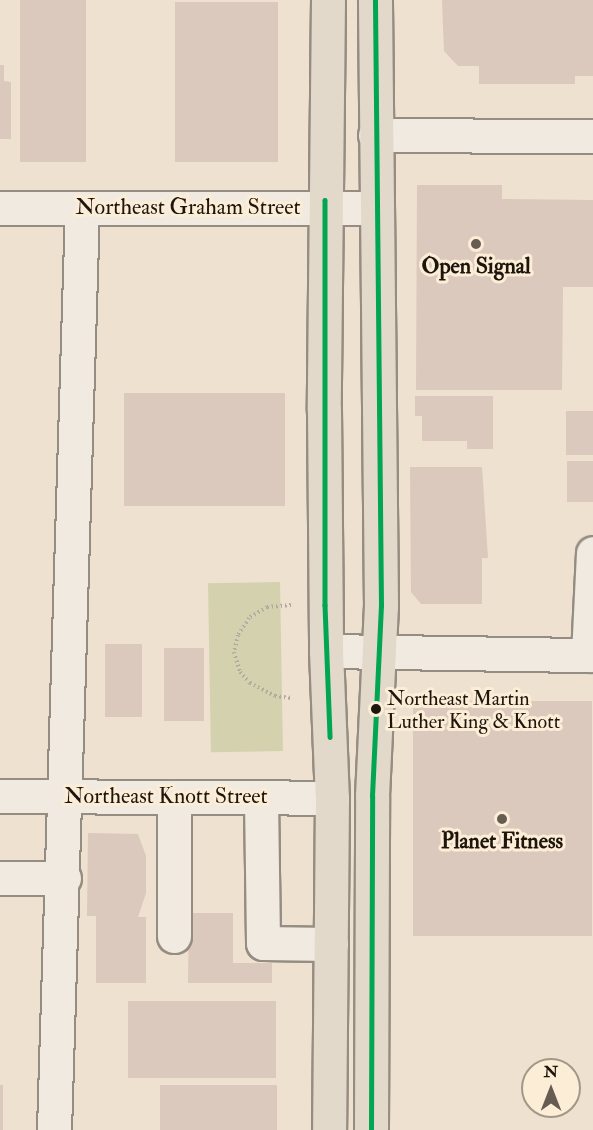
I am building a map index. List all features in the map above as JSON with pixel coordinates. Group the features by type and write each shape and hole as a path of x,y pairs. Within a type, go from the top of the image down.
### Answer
{"main road":[{"path":"328,0 325,208 326,651 332,798 329,1130"},
{"path":"370,1130 372,796 381,606 381,458 375,208 375,0"}],"street":[{"path":"375,135 593,136"},
{"name":"Northeast Graham Street","path":"0,208 375,208"},
{"path":"54,1130 67,796 82,208"},
{"path":"326,651 591,655 593,554"},
{"name":"Northeast Knott Street","path":"0,796 332,798"},
{"path":"174,797 174,936"},
{"path":"261,798 263,943 331,944"},
{"path":"0,878 64,878"}],"path":[{"path":"291,605 267,607 249,618 235,642 234,652 240,672 250,683 275,696 292,698"}],"shaded area":[{"path":"280,582 283,751 211,752 208,583"}],"building":[{"path":"20,0 86,0 86,162 20,162"},
{"path":"442,0 593,0 593,76 575,76 575,84 479,84 479,66 458,66 444,51"},
{"path":"175,2 278,2 278,162 175,162"},
{"path":"0,65 4,65 4,81 11,82 11,139 0,139"},
{"path":"417,185 502,185 502,199 593,200 593,287 563,287 562,390 416,390"},
{"path":"124,393 285,393 285,506 124,506"},
{"path":"415,396 493,396 493,449 467,449 467,441 422,441 422,416 415,416"},
{"path":"566,411 593,411 593,455 566,455"},
{"path":"567,461 593,461 593,502 567,502"},
{"path":"410,467 482,467 488,558 482,558 482,604 421,604 411,592"},
{"path":"105,644 142,644 142,717 105,717"},
{"path":"164,648 204,648 204,721 164,721"},
{"name":"Planet Fitness","path":"413,701 592,701 592,936 413,936"},
{"path":"88,833 138,834 146,856 146,893 138,917 146,917 146,983 96,983 96,916 87,916"},
{"path":"189,913 233,913 233,963 272,963 272,983 188,983"},
{"path":"128,1001 276,1001 276,1078 128,1078"},
{"path":"0,1085 3,1085 3,1130 0,1130"},
{"path":"160,1085 277,1085 277,1130 160,1130"}],"transit line":[{"path":"371,1130 372,796 381,606 375,0"},
{"path":"325,200 325,605 330,737"}],"place":[{"name":"Open Signal","path":"476,244"},
{"name":"Northeast Martin Luther King & Knott","path":"376,709"},
{"name":"Planet Fitness","path":"502,819"}]}
